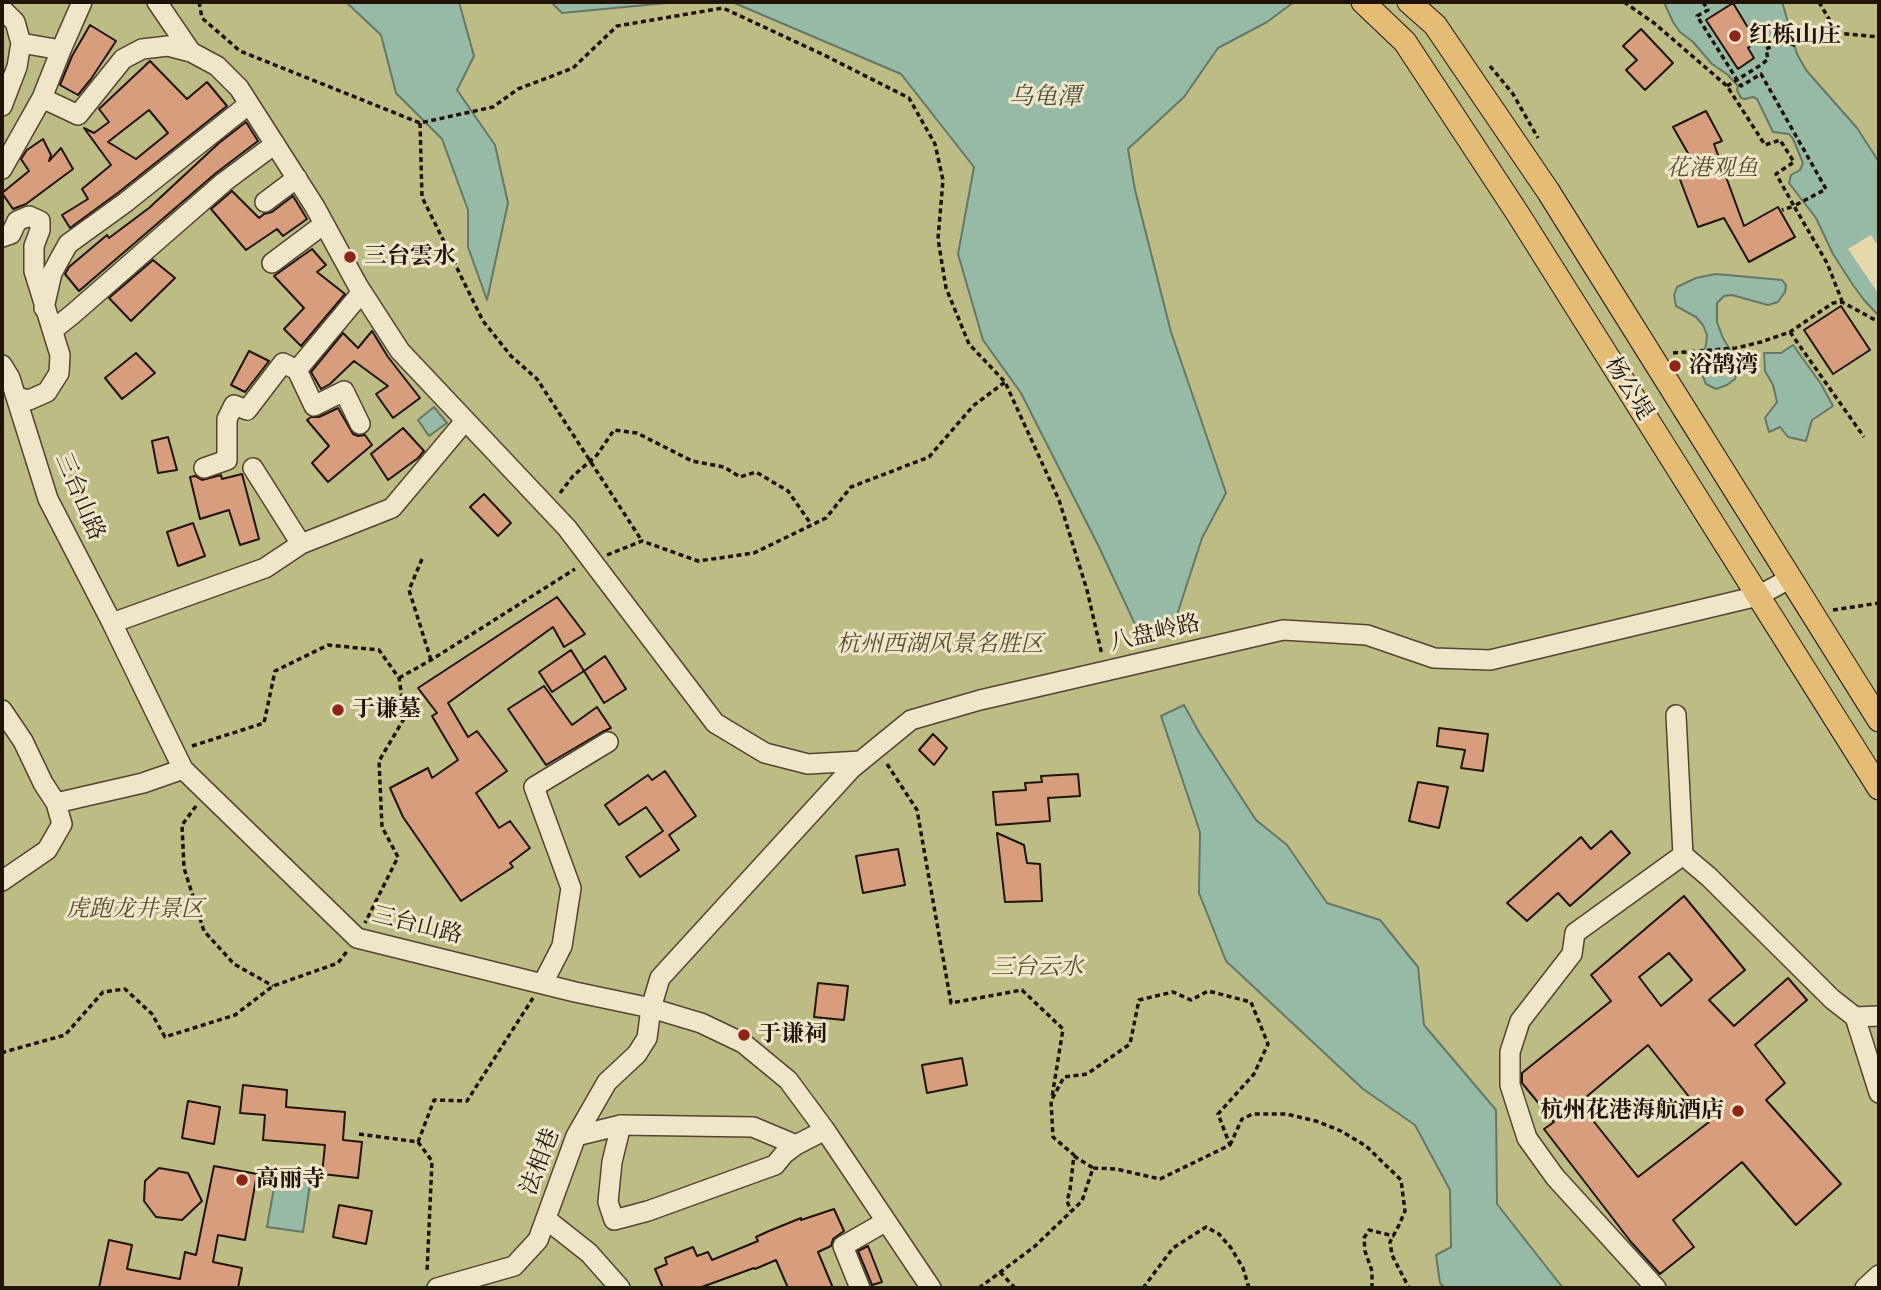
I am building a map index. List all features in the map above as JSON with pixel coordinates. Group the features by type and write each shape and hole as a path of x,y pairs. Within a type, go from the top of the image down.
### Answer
{"main road":[{"name":"杨公堤","path":"1363,2 1405,42 1525,226 1879,788"},
{"name":"杨公堤","path":"1409,2 1435,25 1548,191 1879,720"}],"street":[{"path":"2,169 41,98 82,2"},
{"path":"157,2 191,52"},
{"path":"2,10 15,22 21,43 17,67 2,106"},
{"path":"21,43 61,50"},
{"path":"41,98 78,115 122,59 142,49 167,46 191,52 217,66 239,88 297,178 362,292 400,351 567,528 715,723 765,753 808,764 860,761"},
{"path":"44,308 52,273 68,244 127,202 248,104"},
{"path":"53,330 224,182 275,144"},
{"path":"265,202 297,178"},
{"path":"2,237 11,234 17,221 29,216 40,221 40,230 34,246 34,271 60,355 59,373 47,392 29,400 16,397"},
{"path":"272,263 324,224"},
{"path":"297,370 362,292"},
{"path":"204,468 227,460 227,419 234,405 247,410 283,363 297,370 314,406 344,391 360,424"},
{"name":"三台山路","path":"2,365 10,378 48,499 179,760 206,791 357,938 652,1008 701,1023 743,1043 788,1080 932,1288"},
{"path":"112,623 265,568 301,544 393,508 465,421"},
{"path":"253,468 301,544"},
{"name":"八盘岭路","path":"652,1008 660,978 842,779 911,720 979,699 1283,630 1367,635 1434,658 1490,660 1758,596 1791,578"},
{"path":"2,710 23,741 56,803 62,824 47,850 2,881"},
{"path":"1676,715 1684,855 1832,999 1855,1017 1879,1093"},
{"path":"543,983 562,946 571,888 534,788 608,742"},
{"path":"56,803 143,783 179,760"},
{"path":"1656,1288 1555,1177 1527,1138 1510,1085 1510,1052 1520,1021 1572,954 1575,933 1684,855"},
{"name":"法相巷","path":"432,1282 513,1266 538,1240 576,1136 607,1082 637,1054 646,1038 652,1008"},
{"path":"1855,1017 1879,1016"},
{"path":"576,1136 621,1125 753,1127 796,1145"},
{"path":"621,1125 612,1162 608,1202 614,1220 648,1211 775,1165 796,1145 825,1130"},
{"path":"546,1219 589,1253 620,1288"},
{"path":"860,1288 843,1246 886,1222"},
{"path":"1866,1288 1879,1275"}],"path":[{"path":"199,2 202,18 240,51 420,123 493,107 518,89 573,68 617,26 723,8 909,98 935,144 943,180 938,239 946,288 969,344 1005,382 1059,500 1087,590 1102,656 1102,671"},
{"path":"1624,2 1654,23 1727,86 1765,145 1780,140 1794,162 1776,174 1827,263 1842,302"},
{"path":"1703,2 1708,10 1697,16 1737,80 1741,86 1761,74 1826,189 1794,206 1782,209"},
{"path":"1819,2 1837,33"},
{"path":"1727,86 1768,59 1766,50 1783,41 1794,45 1815,31 1879,37"},
{"path":"420,123 422,197 483,321 512,356 537,379 642,541 698,561 754,553 826,518 852,487 929,457 972,406 1005,382"},
{"path":"1694,351 1736,348 1790,332 1833,303 1842,302 1879,322"},
{"path":"1790,332 1864,438"},
{"path":"548,509 573,476 597,454 614,430 637,433 692,461 724,467 740,477 756,472 788,491 812,525"},
{"path":"399,678 563,575 642,541"},
{"path":"422,559 409,590 431,660"},
{"path":"1812,613 1879,603"},
{"path":"2,1054 65,1035 103,992 125,989 152,1014 165,1037 234,1015 273,986 338,963 357,938 398,857 382,827 379,761 405,718 399,678 379,650 328,645 275,671 264,723 179,760"},
{"path":"860,761 887,764 917,810 951,1003 1022,990 1063,1029 1051,1101 1053,1137 1093,1168 1116,1169 1160,1179 1230,1145 1242,1119 1253,1114 1286,1114 1316,1121 1341,1131 1366,1146 1401,1180 1405,1211 1390,1242 1392,1255 1409,1288"},
{"path":"206,791 182,825 184,868 204,931 234,964 273,986"},
{"path":"418,1142 434,1100 467,1101 543,983"},
{"path":"1051,1101 1064,1077 1087,1074 1130,1044 1139,1000 1173,992 1192,1000 1208,991 1251,1002 1268,1044 1254,1074 1218,1114 1230,1145"},
{"path":"359,1134 418,1142 432,1161 432,1282"},
{"path":"1071,1211 1067,1201 1074,1155"},
{"path":"979,1288 1034,1247 1082,1201 1093,1168"},
{"path":"1143,1288 1173,1248 1206,1227 1219,1234 1231,1248 1243,1268 1250,1288"},
{"path":"1372,1288 1364,1238 1369,1230 1394,1236"},
{"path":"1000,1272 1015,1288"}],"green space":[{"name":"杭州西湖风景名胜区","path":"2,2 1879,2 1879,1288 2,1288"}],"water":[{"path":"346,2 459,2 474,56 457,90 495,145 508,203 487,300 468,247 468,210 442,139 396,93 381,35"},
{"path":"551,2 677,2 562,13"},
{"name":"乌龟潭","path":"732,2 1294,2 1267,22 1218,48 1184,97 1128,149 1135,190 1171,332 1226,493 1202,538 1175,621 1141,637 1021,393 983,340 958,254 974,167 901,74"},
{"path":"1664,2 1781,2 1797,54 1806,70 1857,128 1879,162 1879,316 1853,285 1833,254 1816,218 1789,183 1791,175 1800,170 1803,163 1793,139 1789,134 1773,132 1757,99 1741,98 1738,86 1728,75 1712,64 1693,42 1680,32"},
{"path":"1716,274 1782,280 1786,285 1778,302 1768,305 1732,295 1724,296 1717,303 1717,322 1735,358 1737,369 1735,379 1716,389 1706,384 1701,372 1700,361 1707,335 1703,325 1696,317 1676,306 1674,295 1677,287 1696,278"},
{"path":"1793,345 1833,406 1812,420 1806,441 1788,437 1780,427 1769,432 1765,418 1777,402 1773,385 1765,371 1764,353 1781,353"},
{"path":"434,407 447,423 429,436 418,420"},
{"path":"1184,705 1256,820 1287,845 1327,903 1380,920 1418,967 1424,1025 1496,1110 1497,1204 1563,1288 1445,1288 1440,1283 1436,1255 1451,1247 1450,1190 1415,1125 1363,1089 1226,961 1199,893 1200,832 1161,716"},
{"path":"277,1171 311,1177 303,1232 267,1227"}],"pier":[{"path":"1871,235 1876,243 1879,241 1878,293 1848,249"}],"building":[{"name":"红栎山庄","path":"1733,3 1756,41 1748,48 1754,58 1738,69 1706,20"},
{"path":"90,25 116,41 78,95 60,85 72,56"},
{"path":"1641,29 1673,63 1645,90 1626,70 1637,60 1623,46"},
{"path":"150,61 187,99 207,82 227,106 70,228 62,215 88,199 82,189 111,165 84,128 94,133 109,122 99,109","holes":["149,110 168,133 136,159 108,142"]},
{"path":"1706,111 1722,141 1714,144 1744,226 1778,207 1795,237 1749,262 1724,218 1698,227 1673,161 1689,155 1673,127"},
{"path":"246,122 258,141 216,173 79,291 65,274 69,267 107,235 109,238 149,208 219,143"},
{"path":"43,139 51,155 49,161 61,148 73,169 26,204 13,209 2,193 29,171 21,159 27,150"},
{"path":"232,191 259,218 293,196 307,219 283,236 277,229 246,250 211,209"},
{"path":"312,249 326,265 317,272 345,294 301,346 284,329 304,308 274,276"},
{"path":"153,260 175,278 131,321 109,298"},
{"path":"1841,306 1870,350 1833,374 1804,330"},
{"path":"372,331 388,357 420,398 393,418 376,394 388,386 354,361 321,389 311,372 343,333 358,348"},
{"path":"249,351 269,361 245,392 231,385"},
{"path":"136,353 155,373 122,399 105,378"},
{"path":"338,408 353,434 365,435 372,445 328,482 312,463 329,446 307,420"},
{"path":"403,428 424,451 388,480 371,454"},
{"path":"168,437 177,470 158,473 152,441"},
{"path":"242,474 259,539 240,545 229,510 200,519 190,477 195,476 202,480 221,475 222,479"},
{"path":"484,494 511,523 498,536 470,507"},
{"path":"193,523 205,556 178,566 167,532"},
{"path":"557,597 585,634 564,647 553,627 448,703 468,737 477,731 507,771 476,793 499,828 510,821 530,848 510,863 513,867 461,901 403,817 390,788 428,768 432,778 458,760 432,716 437,713 418,688"},
{"path":"571,650 584,671 552,692 539,672"},
{"path":"605,656 626,689 604,703 584,671"},
{"path":"544,686 572,725 597,707 611,728 546,765 508,709"},
{"path":"1439,728 1488,734 1483,771 1461,768 1465,750 1437,746"},
{"path":"933,734 947,748 934,765 919,750"},
{"path":"665,771 696,816 669,835 679,850 640,877 626,857 663,831 646,807 619,825 605,805 648,775 652,780"},
{"path":"1078,774 1080,796 1048,798 1050,821 996,825 993,792 1026,790 1025,783 1042,782 1041,776"},
{"path":"1418,782 1448,787 1439,828 1409,821"},
{"path":"1611,831 1630,853 1570,906 1558,893 1527,921 1507,903 1581,837 1591,849"},
{"path":"997,833 1024,845 1027,863 1040,864 1042,901 1005,902"},
{"path":"898,849 905,885 863,893 856,856"},
{"path":"1684,896 1745,970 1709,1000 1734,1026 1788,978 1807,1000 1755,1045 1785,1083 1766,1100 1841,1184 1796,1225 1742,1162 1673,1220 1694,1247 1660,1274 1631,1242 1544,1129 1554,1122 1522,1083 1522,1073 1611,1001 1591,975","holes":["1669,953 1692,980 1661,1006 1639,977","1648,1045 1709,1122 1638,1177 1579,1103"]},
{"path":"818,983 848,986 844,1020 814,1017"},
{"path":"962,1058 967,1085 927,1093 922,1065"},
{"path":"243,1085 287,1090 286,1107 345,1112 343,1140 362,1142 358,1178 322,1174 325,1145 263,1140 265,1115 240,1113"},
{"path":"188,1101 220,1107 214,1144 182,1138"},
{"path":"214,1166 257,1174 245,1240 218,1235 213,1262 242,1268 238,1288 99,1288 109,1240 132,1245 127,1269 180,1279 185,1252 196,1255"},
{"path":"159,1168 188,1173 202,1201 182,1220 156,1217 144,1201 145,1181"},
{"path":"339,1205 372,1211 366,1244 333,1237"},
{"path":"834,1209 844,1231 833,1239 831,1246 818,1252 833,1288 788,1288 776,1260 699,1288 663,1288 655,1269 667,1264 665,1258 693,1247 697,1256 708,1252 712,1260 758,1241 756,1237 769,1231"},
{"path":"868,1246 882,1282 872,1285 858,1251"}],"place":[{"name":"红栎山庄","path":"1735,36"},
{"name":"三台雲水","path":"350,257"},
{"name":"浴鹄湾","path":"1675,366"},
{"name":"于谦墓","path":"338,710"},
{"name":"于谦祠","path":"744,1035"},
{"name":"杭州花港海航酒店","path":"1738,1111"},
{"name":"高丽寺","path":"242,1180"}],"park label":[{"name":"花港观鱼","path":"1712,169"},
{"name":"虎跑龙井景区","path":"135,910"},
{"name":"三台云水","path":"1037,968"}]}
